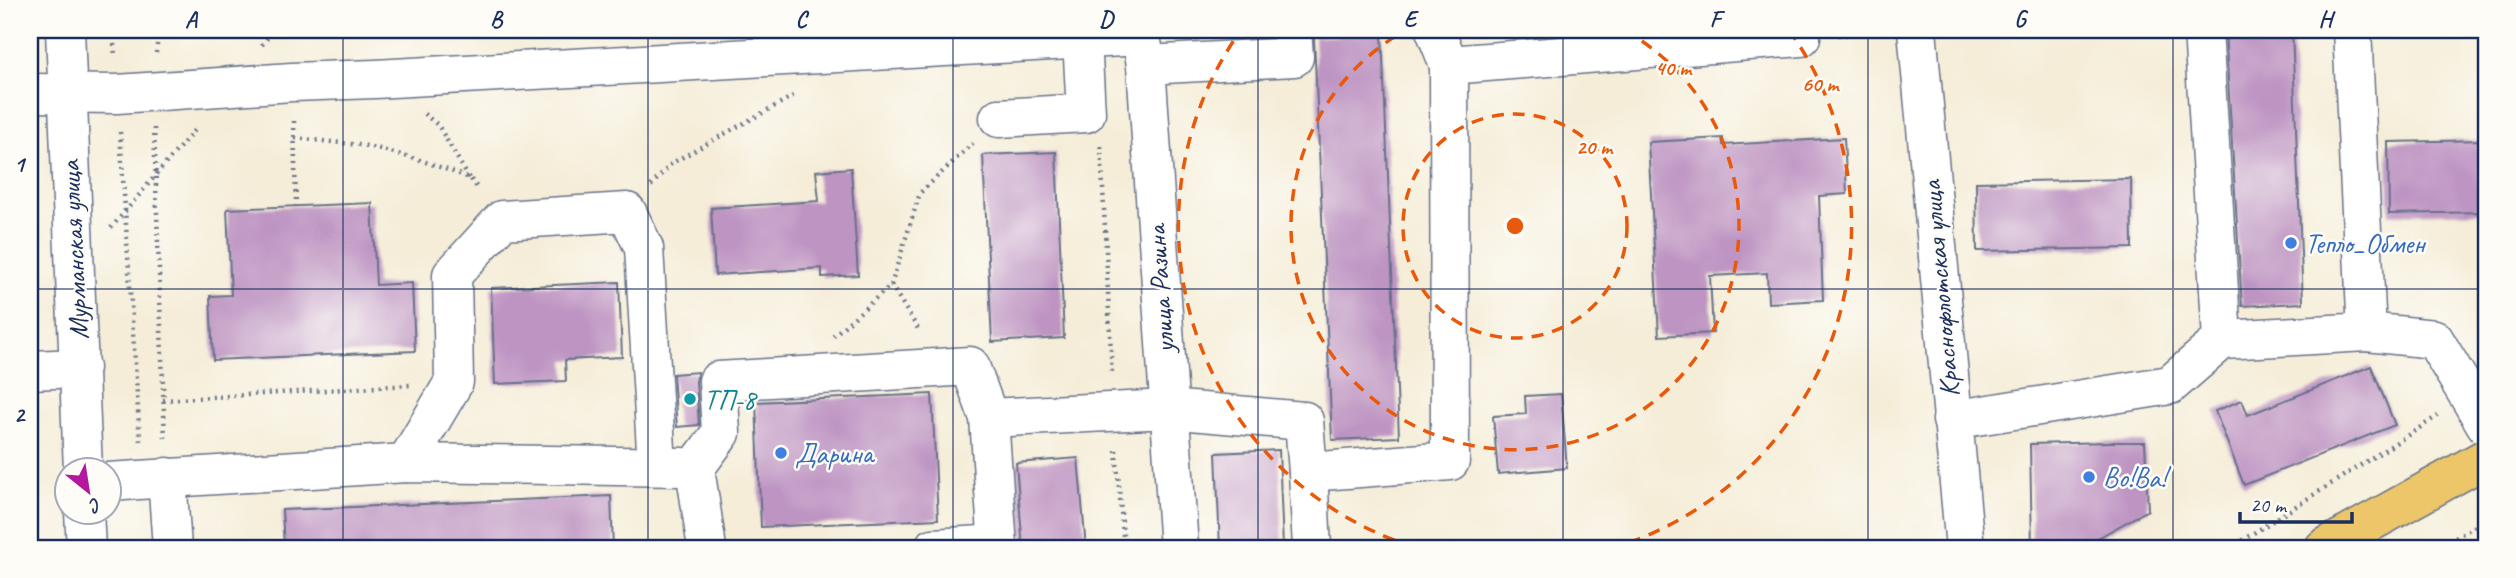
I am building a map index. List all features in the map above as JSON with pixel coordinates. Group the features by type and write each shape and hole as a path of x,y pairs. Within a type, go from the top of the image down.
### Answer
{"main road":[{"path":"2324,548 2486,458"}],"street":[{"name":"Мурманская улица","path":"65,30 48,93 75,270 83,456"},
{"path":"48,93 135,93 1082,39 1294,57 1292,30"},
{"path":"1308,472 1450,461 1448,65 1435,30"},
{"name":"Краснофлотская улица","path":"1917,30 1951,420 1965,548"},
{"path":"2203,30 2222,340"},
{"path":"2353,30 2367,332"},
{"path":"1448,65 1801,37"},
{"path":"999,118 1086,114 1082,39"},
{"name":"улица Разина","path":"1142,44 1179,548"},
{"path":"406,463 454,382 452,275 502,220 627,212 644,248 657,466"},
{"path":"1951,420 2169,385 2222,340 2367,332 2434,339 2478,411"},
{"path":"707,548 695,468 721,433 718,381 970,366 989,418 998,546 933,548"},
{"path":"30,370 80,368"},
{"path":"989,418 1168,408 1304,421 1312,548"},
{"path":"172,548 139,480 406,463 695,468"},
{"path":"85,526 86,548"}],"path":[{"path":"113,30 135,93 157,175 163,400 139,480"},
{"path":"30,316 75,270 157,175 231,87 273,30"},
{"path":"1801,37 1917,30"},
{"path":"375,79 438,125 470,178 502,220"},
{"path":"292,82 296,206"},
{"path":"627,212 672,163 802,90"},
{"path":"135,93 127,210 139,480"},
{"path":"787,376 891,285 920,193 999,118"},
{"path":"1100,135 1110,321"},
{"path":"295,138 368,145 470,178"},
{"path":"891,285 943,368"},
{"path":"163,400 454,382"},
{"path":"2230,548 2478,411"},
{"path":"2437,548 2486,520"}],"building":[{"path":"2225,30 2292,30 2303,303 2242,306"},
{"path":"1382,34 1399,437 1332,440 1314,37"},
{"path":"1723,138 1723,145 1844,138 1847,194 1819,196 1823,300 1768,303 1767,273 1710,276 1713,333 1659,336 1648,142"},
{"path":"2486,140 2486,212 2389,214 2388,142"},
{"path":"1056,152 1064,338 992,342 983,155"},
{"path":"851,168 858,275 822,277 822,268 715,275 711,208 819,201 816,171"},
{"path":"2131,179 2132,248 1977,251 1976,182"},
{"path":"372,203 376,285 412,283 415,351 213,360 210,296 231,295 227,209"},
{"path":"619,282 622,357 565,360 566,381 495,384 491,288"},
{"path":"2371,366 2395,425 2244,485 2215,411 2242,400 2248,415"},
{"name":"ТП-8","path":"698,372 696,382 699,425 677,427 673,374"},
{"path":"932,394 938,519 761,527 756,402"},
{"path":"1561,394 1567,468 1498,474 1493,416 1526,414 1525,396"},
{"name":"Во!Ва!","path":"2145,442 2148,510 2080,548 2032,548 2030,444"},
{"path":"1279,450 1283,548 1220,548 1216,453"},
{"path":"1078,458 1086,548 1023,548 1016,463"},
{"path":"611,496 613,548 284,548 282,510"}],"place":[{"name":"Тепло_Обмен","path":"2291,243"},
{"name":"ТП-8","path":"690,399"},
{"name":"Дарина","path":"781,453"},
{"name":"Во!Ва!","path":"2089,477"}]}
